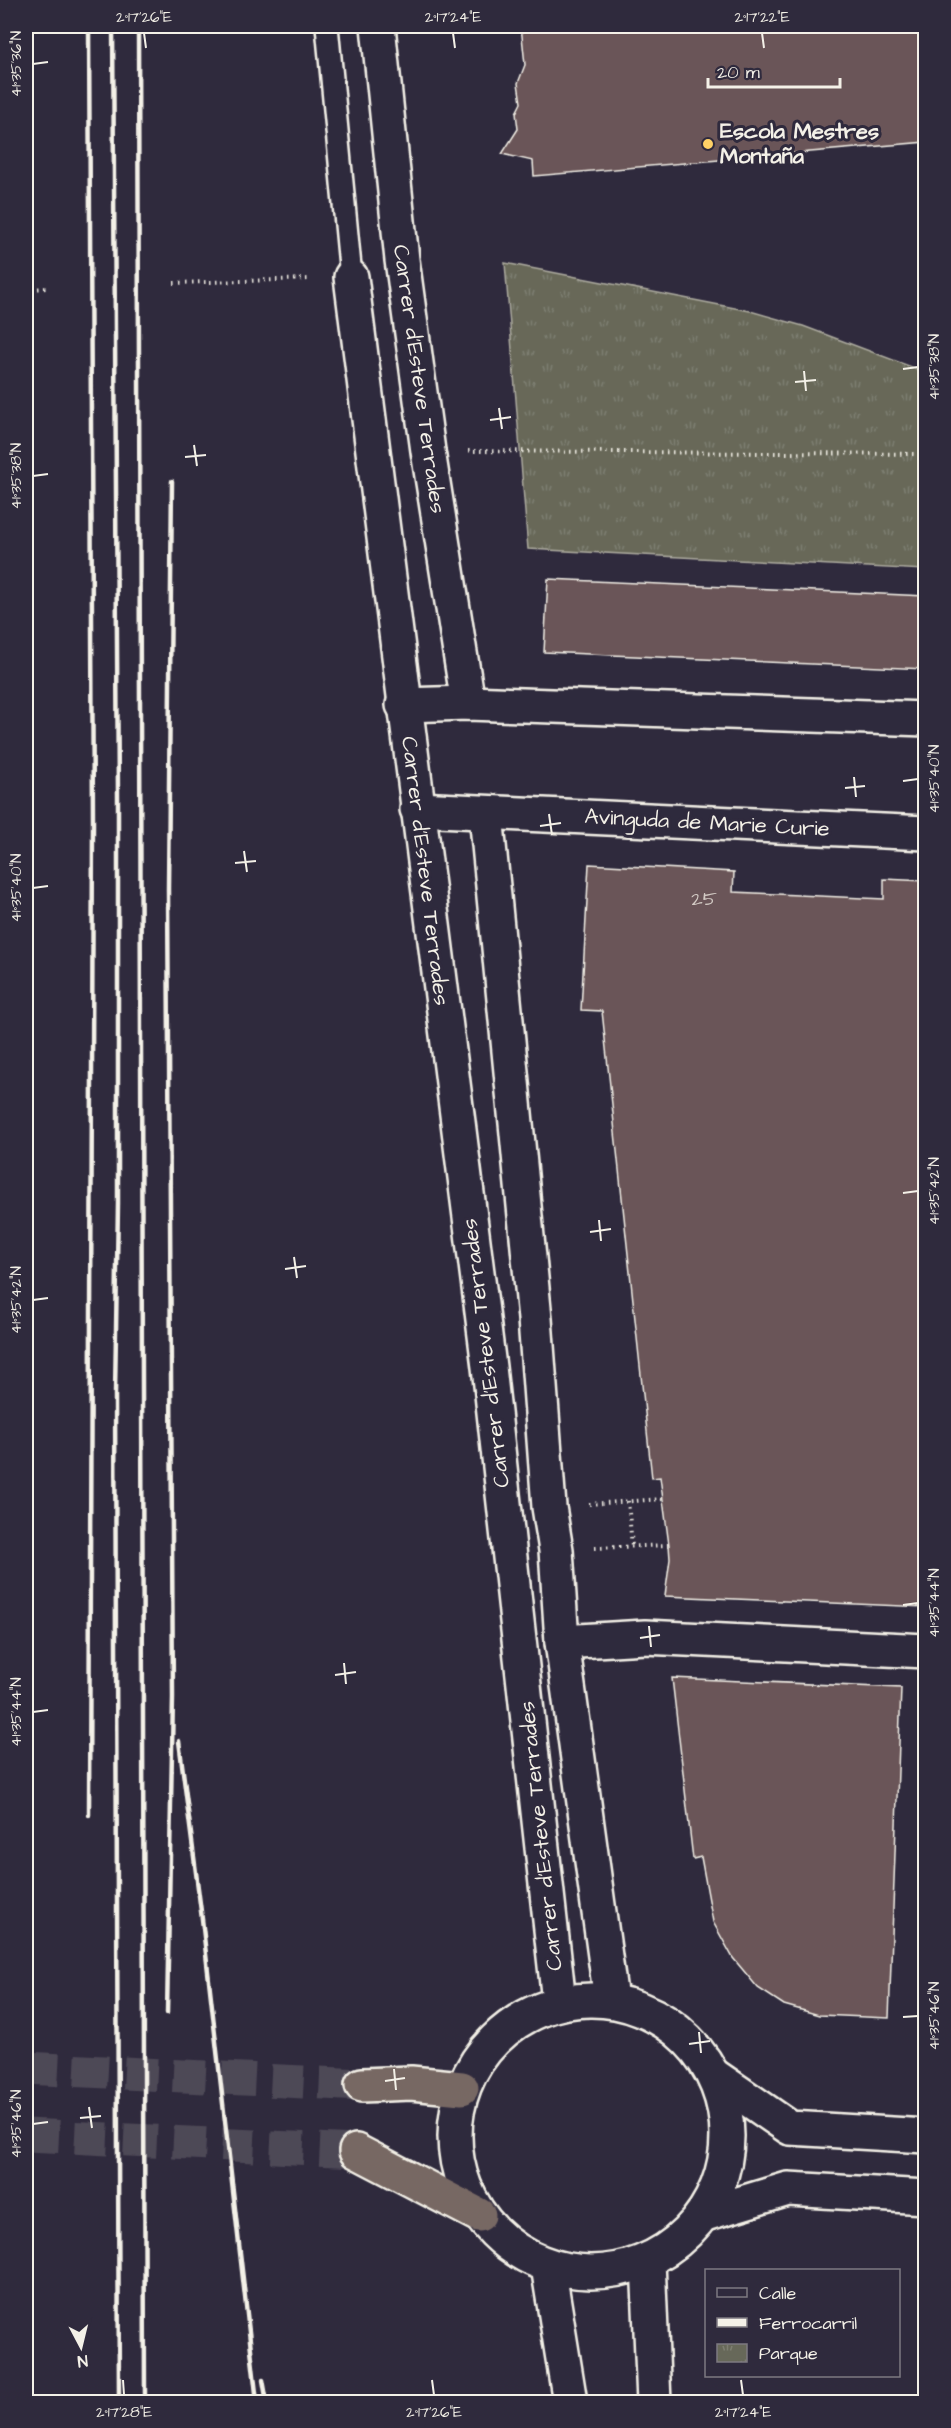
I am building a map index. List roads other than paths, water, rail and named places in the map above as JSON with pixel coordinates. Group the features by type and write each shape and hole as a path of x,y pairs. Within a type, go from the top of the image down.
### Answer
{"highway":[{"path":"362,2085 411,2083 462,2088"},
{"path":"356,2151 479,2216"}],"street":[{"name":"Carrer d'Esteve Terrades","path":"378,26 402,260 428,451 468,703 403,705"},
{"name":"Carrer d'Esteve Terrades","path":"351,277 403,705 489,1367 559,2002"},
{"path":"468,703 926,719"},
{"name":"Avinguda de Marie Curie","path":"417,809 926,833"},
{"name":"Carrer d'Esteve Terrades","path":"486,814 534,1307 549,1507 556,1550 561,1642 610,2000"},
{"path":"561,1642 645,1636 926,1651"},
{"path":"610,2000 651,2013 692,2043 716,2077 728,2121 727,2158 705,2214 686,2235 648,2261 606,2272 548,2266 507,2245 479,2216 460,2178 453,2130 462,2088 483,2050 515,2021 559,2002 610,2000"},
{"path":"716,2077 790,2128 926,2136"},
{"path":"705,2214 788,2189 926,2197"},
{"path":"648,2261 654,2403"},
{"path":"548,2266 570,2403"}],"lane":[{"name":"Carrer d'Esteve Terrades","path":"327,26 351,277"}],"tunnel":[{"path":"26,2068 362,2085"},
{"path":"26,2135 356,2151"}],"railway":[{"path":"89,26 93,822 89,1815"},
{"path":"113,26 118,798 118,1203 115,1395 119,2402"},
{"path":"138,26 145,2402"},
{"path":"167,2013 173,1697 168,889 172,481"},
{"path":"179,1741 202,1919 257,2402"},
{"path":"263,2380 267,2402"}],"place":[{"name":"Escola Mestres Montaña","path":"708,144"}]}
